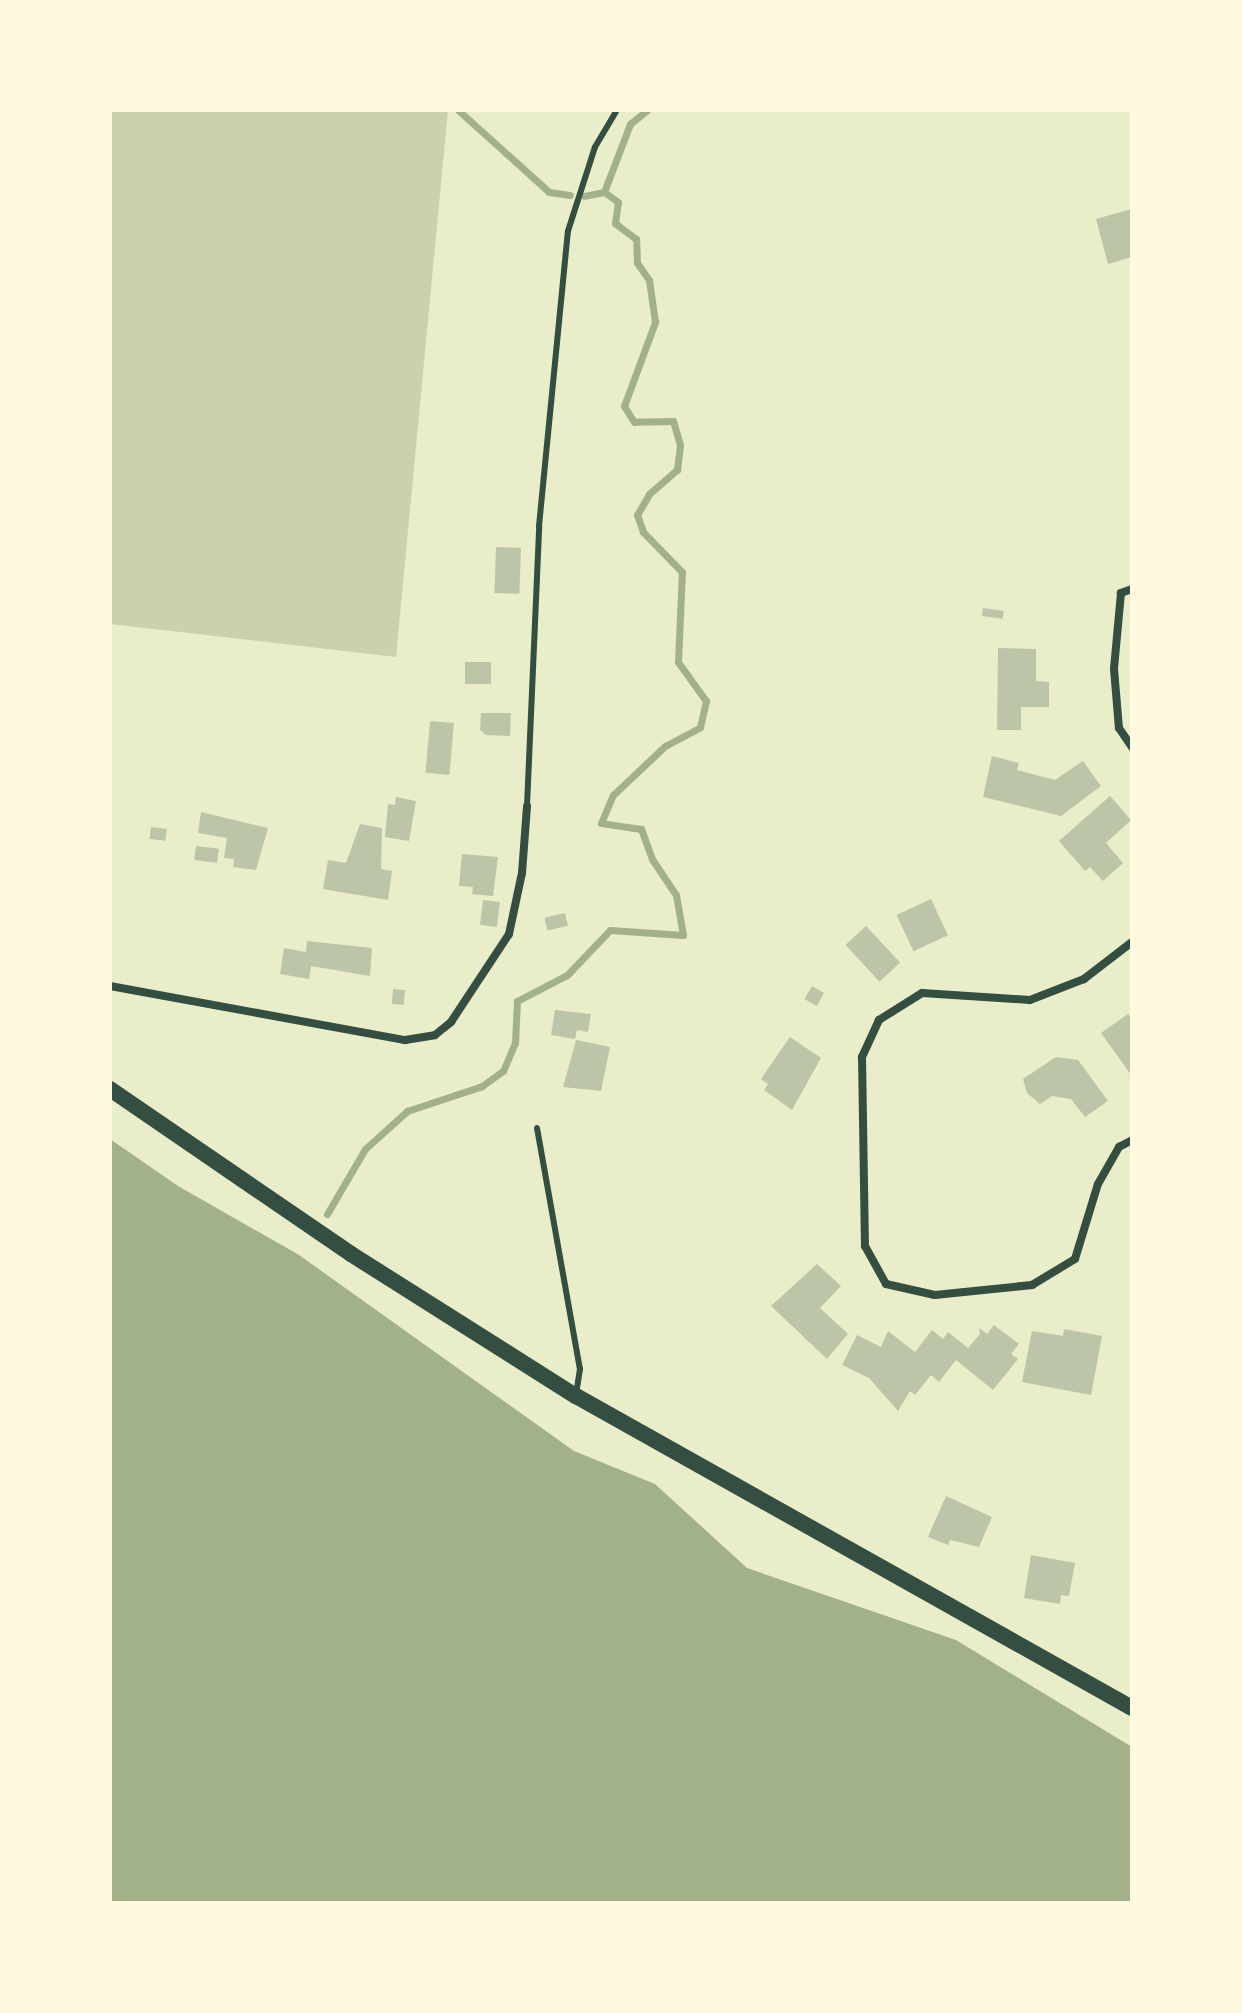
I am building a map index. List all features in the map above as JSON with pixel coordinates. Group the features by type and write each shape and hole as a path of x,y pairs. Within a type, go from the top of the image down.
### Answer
{"main road":[{"path":"110,1089 351,1254 576,1396 1132,1708"}],"street":[{"path":"1132,589 1121,593 1114,669 1119,728 1132,747"},
{"path":"110,986 405,1040 435,1035 451,1022 509,934 522,873 527,806"},
{"path":"1132,942 1084,979 1030,1000 922,993 879,1020 862,1057 865,1246 886,1284 935,1295 1032,1285 1075,1259 1098,1184 1119,1147 1132,1140"}],"lane":[{"path":"527,806 539,526 568,231 595,147 617,110"},
{"path":"537,1128 580,1369 576,1396"}],"shaded area":[{"path":"110,110 448,110 396,657 110,624"},
{"path":"110,1139 178,1186 299,1255 574,1451 655,1484 747,1568 956,1640 1132,1747 1132,1903 110,1903"}],"building":[{"path":"1132,209 1132,257 1108,264 1096,219"},
{"path":"496,547 521,548 519,594 494,593"},
{"path":"983,608 1004,611 1003,619 982,616"},
{"path":"998,648 1036,649 1036,681 1049,682 1049,707 1021,707 1021,730 997,730"},
{"path":"465,662 491,662 491,684 465,684"},
{"path":"481,713 511,713 510,736 486,735 480,730"},
{"path":"430,721 454,723 449,775 425,773"},
{"path":"992,756 1019,763 1017,770 1055,780 1083,761 1101,786 1061,816 983,797"},
{"path":"1110,796 1131,820 1106,843 1123,863 1103,881 1090,867 1085,871 1059,841"},
{"path":"396,797 416,801 409,841 385,837 388,804 395,805"},
{"path":"201,812 268,828 256,870 233,867 234,859 224,858 227,838 198,833"},
{"path":"360,824 382,828 381,869 392,871 388,900 323,889 328,860 346,863"},
{"path":"151,827 167,829 165,841 150,839"},
{"path":"196,846 219,849 217,863 194,860"},
{"path":"462,854 498,857 493,896 472,894 473,887 459,886"},
{"path":"931,899 948,935 913,951 897,915"},
{"path":"483,900 500,902 497,927 480,925"},
{"path":"565,913 568,926 547,930 545,918"},
{"path":"866,926 900,963 880,982 846,945"},
{"path":"307,941 372,948 370,976 311,966 309,979 280,974 284,948 306,952"},
{"path":"812,986 824,993 817,1006 804,999"},
{"path":"393,989 405,990 404,1005 392,1004"},
{"path":"555,1010 591,1014 588,1032 577,1030 575,1039 551,1035"},
{"path":"1128,1014 1132,1019 1132,1076 1101,1033"},
{"path":"790,1037 821,1058 792,1110 764,1090 768,1084 761,1079"},
{"path":"576,1040 610,1047 601,1091 563,1087"},
{"path":"1056,1057 1078,1060 1108,1101 1085,1117 1071,1099 1052,1096 1040,1104 1027,1093 1023,1079"},
{"path":"817,1264 841,1286 820,1308 848,1334 827,1359 771,1306"},
{"path":"994,1325 1019,1344 1011,1354 1018,1359 993,1390 956,1360 939,1382 931,1375 915,1395 910,1391 898,1411 869,1378 842,1365 857,1335 881,1347 888,1331 915,1352 932,1330 943,1339 948,1332 968,1348 980,1334 979,1328 987,1334"},
{"path":"1064,1329 1102,1336 1091,1395 1022,1382 1032,1331 1063,1336"},
{"path":"946,1496 992,1517 979,1547 950,1540 948,1545 928,1537"},
{"path":"1031,1555 1075,1563 1069,1596 1061,1595 1060,1604 1024,1598"}],"waterway":[{"path":"458,110 549,192 570,195"},
{"path":"604,192 630,124 647,110"},
{"path":"327,1214 365,1149 407,1111 482,1086 503,1071 515,1043 517,1001 567,975 610,930 683,935 676,895 652,859 641,829 601,823 613,795 665,746 700,727 706,701 678,662 682,572 643,532 637,515 649,494 677,470 680,445 673,421 634,422 624,406 655,322 649,280 637,263 636,239 615,223 618,202 604,192 584,196"}]}
